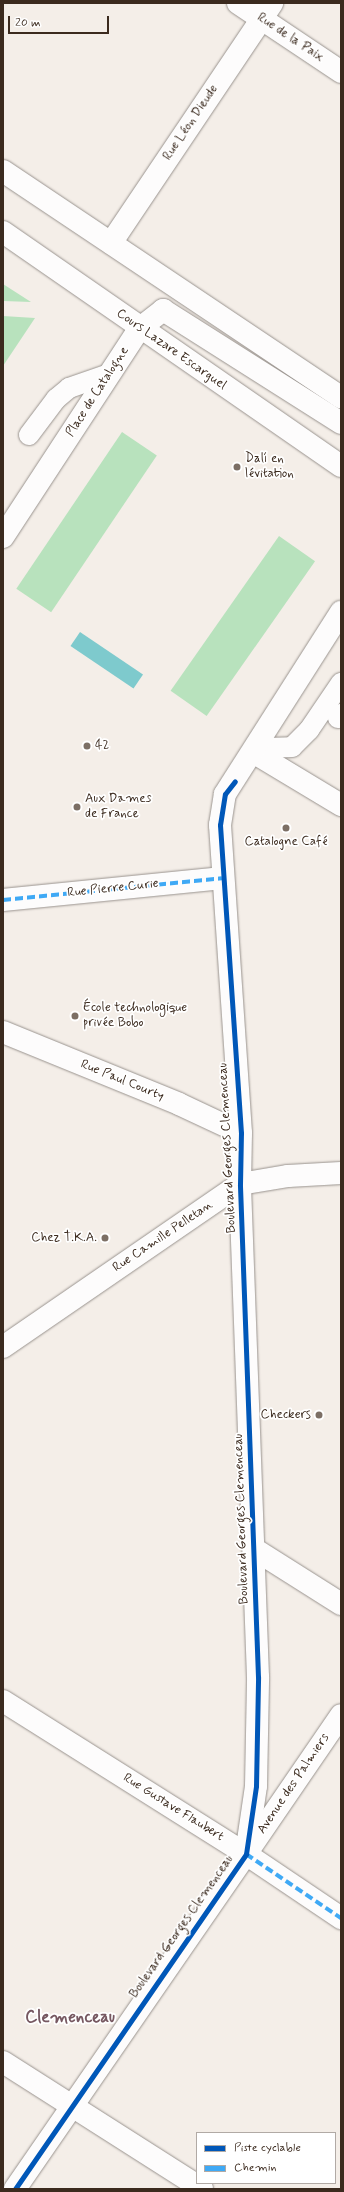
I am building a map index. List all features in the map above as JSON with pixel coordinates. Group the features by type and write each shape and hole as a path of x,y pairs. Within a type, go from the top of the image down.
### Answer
{"street":[{"name":"Rue de la Paix","path":"238,3 267,11 341,72"},
{"name":"Rue Léon Dieude","path":"111,243 267,11"},
{"path":"3,171 341,397"},
{"name":"Cours Lazare Escarguel","path":"3,232 139,329 341,466"},
{"name":"Place de Catalogne","path":"3,537 139,329 163,310 341,423"},
{"name":"Boulevard Georges Clemenceau","path":"15,2189 246,1854 256,1786 258,1677 240,1184 241,1133 222,878 220,825 225,794 341,612"},
{"path":"253,752 341,805"},
{"name":"Rue Pierre Curie","path":"3,900 222,878"},
{"name":"Rue Paul Courty","path":"3,1032 179,1104 241,1133"},
{"name":"Rue Camille Pelletan","path":"3,1347 240,1184 288,1176 341,1173"},
{"path":"254,1549 341,1604"},
{"name":"Rue Gustave Flaubert","path":"3,1701 246,1854 341,1918"},
{"name":"Avenue des Palmiers","path":"246,1854 341,1715"},
{"path":"3,2062 202,2189"}],"lane":[{"path":"29,435 56,399 69,388 109,374"},
{"path":"253,752 267,748 292,747 309,730 341,683"}],"green space":[{"path":"3,284 31,302 3,301"},
{"path":"3,316 35,318 3,366"},
{"path":"122,432 157,455 51,612 16,589"},
{"path":"279,536 315,561 207,716 171,691"}],"water":[{"path":"80,632 143,674 134,689 70,646"}],"marked path":[{"path":"3,900 222,878"},
{"path":"246,1854 341,1918"}],"cycle path":[{"path":"15,2189 246,1854 256,1786 258,1677 240,1184 241,1133 220,825 225,794 235,781"}],"place":[{"name":"Dalí en lévitation","path":"237,467"},
{"name":"42","path":"87,746"},
{"name":"Aux Dames de France","path":"77,807"},
{"name":"Catalogne Café","path":"286,828"},
{"name":"École technologique privée Bobo","path":"75,1016"},
{"name":"Chez T.K.A.","path":"105,1238"},
{"name":"Checkers","path":"319,1415"}],"district":[{"name":"Clemenceau","path":"70,2018"}]}
